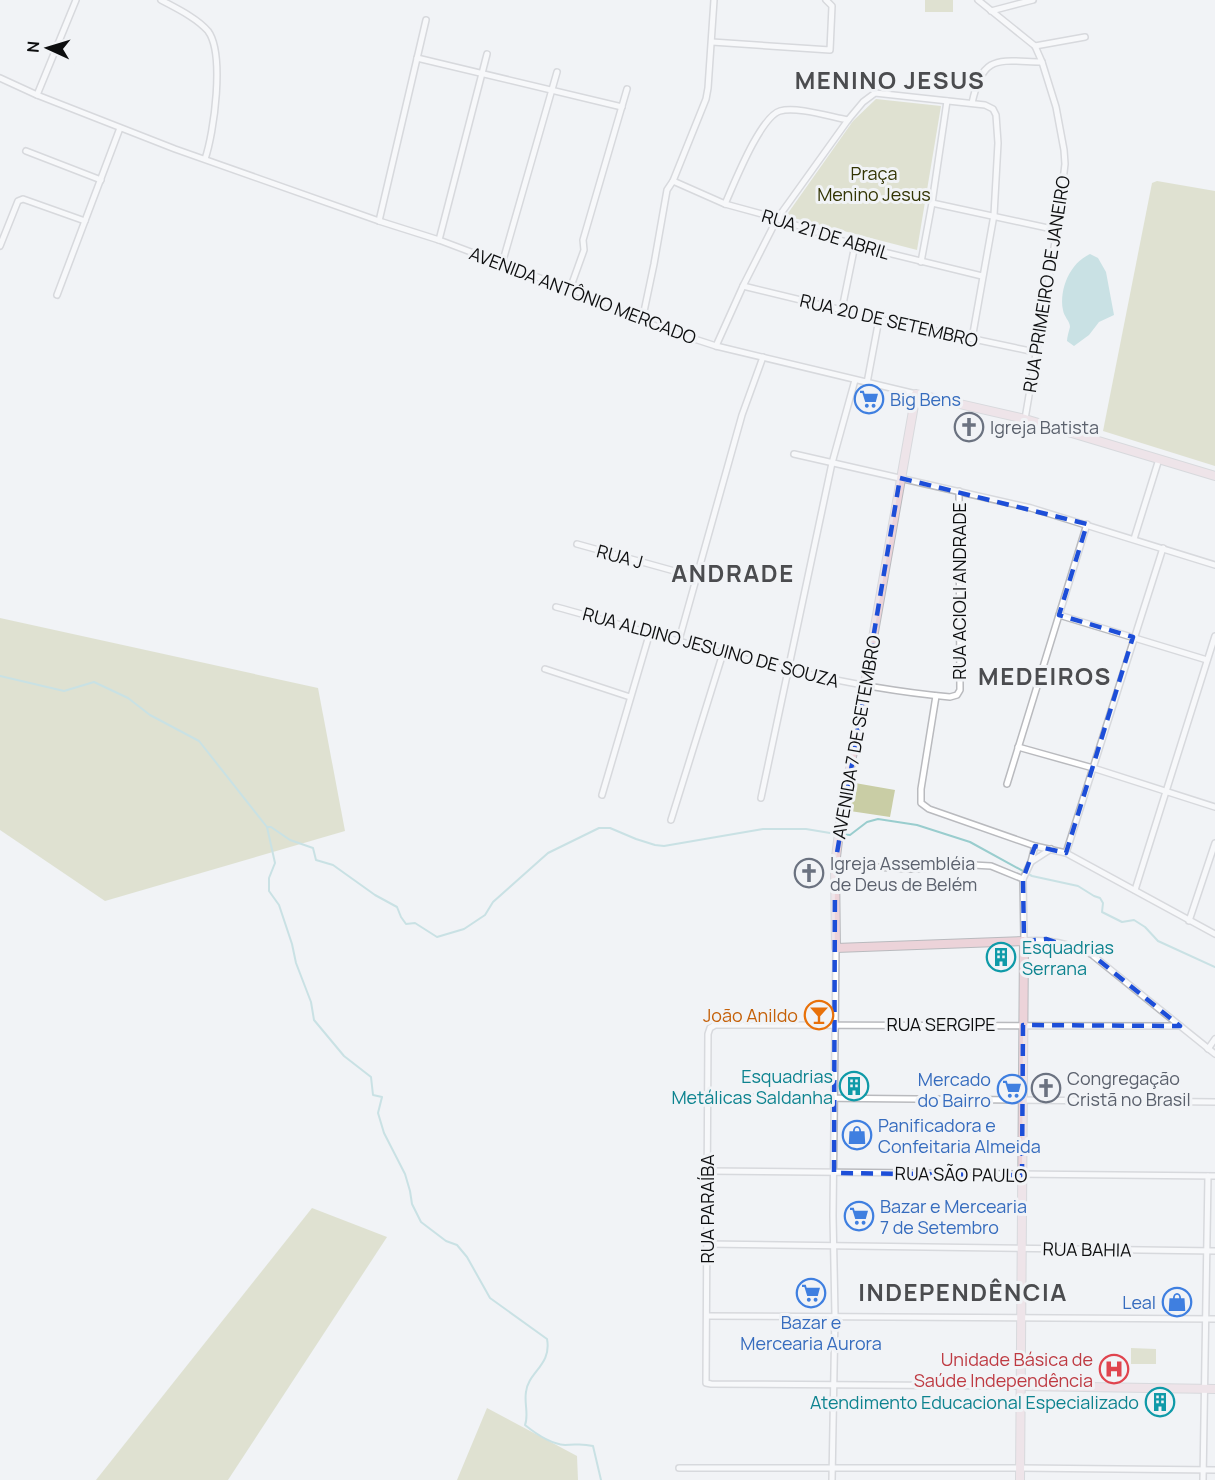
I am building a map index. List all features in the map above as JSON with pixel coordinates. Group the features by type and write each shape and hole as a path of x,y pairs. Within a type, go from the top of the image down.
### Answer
{"street":[{"path":"37,95 76,0"},
{"path":"161,0 202,26 209,33 213,43 216,102 212,139 206,159"},
{"path":"642,321 667,190 673,181 706,99 714,0"},
{"path":"712,42 830,50 832,6 826,0"},
{"name":"RUA PRIMEIRO DE JANEIRO","path":"978,0 1035,46 1056,107 1065,164 1057,230 1025,419"},
{"path":"991,11 1033,0"},
{"path":"379,221 426,20"},
{"path":"1035,46 1085,37"},
{"path":"439,240 488,54"},
{"path":"417,58 622,107"},
{"path":"972,103 981,73 990,64 999,61 1042,62"},
{"path":"502,264 557,72"},
{"name":"AVENIDA ANTÔNIO MERCADO","path":"0,78 120,128 379,221 439,240 602,301 642,321 716,346 1025,419 1215,476"},
{"path":"570,290 584,250 583,240 627,89"},
{"path":"716,346 743,285 777,219 848,120 874,93 972,103 993,109 996,115 998,143 994,215 972,339"},
{"path":"921,262 947,101"},
{"path":"725,204 761,128 770,116 781,110 794,110 848,120"},
{"path":"57,295 120,128"},
{"path":"26,151 101,180"},
{"name":"RUA 21 DE ABRIL","path":"673,181 725,204 855,245 982,276"},
{"path":"0,246 18,201 23,199 85,221"},
{"path":"932,203 1057,230"},
{"path":"842,309 855,245"},
{"name":"RUA 20 DE SETEMBRO","path":"743,285 879,319 1035,352"},
{"path":"867,383 879,319"},
{"path":"680,640 742,415 763,357"},
{"path":"760,798 832,463 855,380"},
{"name":"AVENIDA 7 DE SETEMBRO","path":"832,1480 835,1315 833,1247 835,865 840,825 916,394"},
{"path":"794,454 1031,508 1215,565"},
{"path":"1134,539 1159,459"},
{"name":"RUA ACIOLI ANDRADE","path":"936,696 951,697 957,695 960,690 959,492"},
{"path":"1007,784 1087,525"},
{"name":"RUA J","path":"578,544 696,577"},
{"path":"1066,854 1133,637 1164,548"},
{"name":"RUA ALDINO JESUINO DE SOUZA","path":"556,607 788,669 865,687 936,696"},
{"path":"1059,615 1208,660"},
{"path":"602,795 650,632"},
{"path":"1135,890 1215,636"},
{"path":"671,820 723,653"},
{"path":"545,669 630,697"},
{"path":"936,696 921,789 921,803 929,809 1035,846 1066,854 1215,934"},
{"path":"1018,747 1215,807"},
{"path":"1189,921 1215,843"},
{"path":"1020,1480 1024,877 1035,846"},
{"path":"1031,862 1051,849"},
{"path":"835,865 913,869 991,866 1024,877"},
{"path":"836,948 1046,939 1069,944 1091,954 1215,1054"},
{"name":"RUA SERGIPE","path":"708,1034 710,1028 716,1025 1180,1026"},
{"name":"RUA PARAÍBA","path":"708,1034 706,1383 833,1384"},
{"path":"1208,1049 1215,1039"},
{"path":"707,1097 1215,1102"},
{"name":"RUA SÃO PAULO","path":"708,1171 1215,1176"},
{"path":"1203,1480 1208,1176"},
{"name":"RUA BAHIA","path":"707,1244 1215,1251"},
{"path":"706,1316 1215,1319"},
{"path":"833,1384 1215,1389"},
{"path":"679,1468 1020,1467 1215,1470"}],"highlighted area":[{"path":"900,478 1087,524 1059,615 1133,637 1066,853 1035,846 1023,879 1024,941 1046,939 1091,954 1180,1026 1023,1025 1022,1175 834,1173 835,865"}],"green space":[{"path":"925,0 953,0 953,12 925,12"},
{"name":"Praça Menino Jesus","path":"876,99 941,106 917,250 786,216 853,121"},
{"path":"1157,181 1215,191 1215,466 1103,431 1152,183"},
{"path":"0,618 318,688 345,831 105,901 0,830"},
{"path":"855,783 895,790 890,817 850,811"},
{"path":"312,1208 387,1237 228,1480 96,1480"},
{"path":"1131,1348 1156,1349 1156,1364 1131,1364"},
{"path":"487,1408 577,1456 578,1480 457,1480"}],"water":[{"path":"1090,254 1098,258 1106,272 1114,315 1099,322 1089,335 1074,346 1067,341 1070,327 1063,310 1063,294 1072,270"}],"waterway":[{"path":"0,676 64,691 94,682 128,698 150,715 199,741 267,827"},
{"path":"841,834 850,835 867,822 878,819 917,825 970,842 1032,876 1078,886 1100,898 1103,903 1102,912 1122,922 1134,920 1145,927 1158,941 1215,967"},
{"path":"267,827 271,827 290,840 313,848 316,860 333,865 375,895 397,907 406,924 415,923 437,937 464,929 485,915 493,902 548,853 599,828 610,828 636,839 664,846 763,829 806,829 836,834"},
{"path":"267,827 275,863 269,878 269,891 279,905 296,963 311,1002 314,1020 344,1056 371,1077 373,1095 382,1097 378,1113 384,1133 405,1174 412,1204 421,1222 446,1241 457,1245 467,1257 490,1298 547,1339 546,1355 528,1385 525,1425 554,1443 593,1446 601,1480"}],"place":[{"name":"Big Bens","path":"869,399"},
{"name":"Igreja Batista","path":"969,427"},
{"name":"Igreja Assembléia de Deus de Belém","path":"809,873"},
{"name":"Esquadrias Serrana","path":"1001,957"},
{"name":"João Anildo","path":"819,1015"},
{"name":"Esquadrias Metálicas Saldanha","path":"854,1086"},
{"name":"Congregação Cristã no Brasil","path":"1046,1088"},
{"name":"Mercado do Bairro","path":"1012,1089"},
{"name":"Panificadora e Confeitaria Almeida","path":"857,1135"},
{"name":"Bazar e Mercearia 7 de Setembro","path":"859,1216"},
{"name":"Bazar e Mercearia Aurora","path":"811,1293"},
{"name":"Leal","path":"1177,1302"},
{"name":"Unidade Básica de Saúde Independência","path":"1114,1369"},
{"name":"Atendimento Educacional Especializado","path":"1160,1402"}],"district":[{"name":"MENINO JESUS","path":"890,79"},
{"name":"ANDRADE","path":"733,572"},
{"name":"MEDEIROS","path":"1045,675"},
{"name":"INDEPENDÊNCIA","path":"963,1291"}]}
